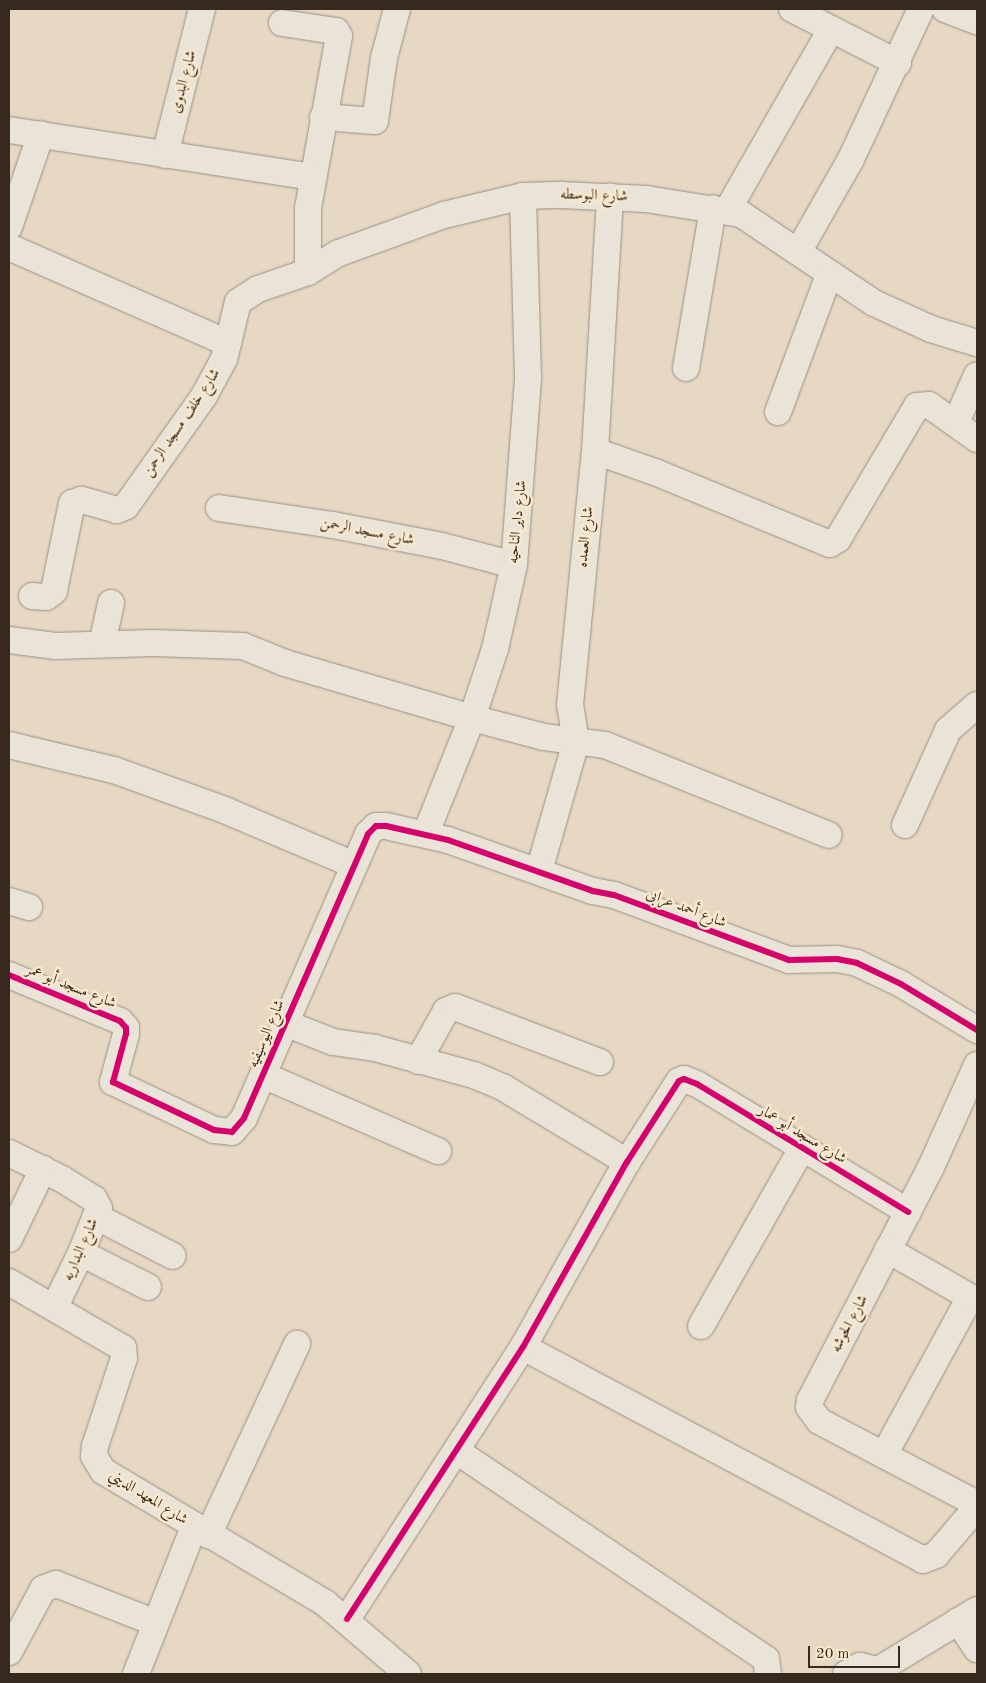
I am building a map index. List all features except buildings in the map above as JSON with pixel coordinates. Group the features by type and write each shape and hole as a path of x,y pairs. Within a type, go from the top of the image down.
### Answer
{"street":[{"name":"شارع البدوى","path":"165,155 202,9"},
{"path":"323,117 375,121 384,58 397,9"},
{"path":"792,9 830,31 898,63"},
{"path":"798,252 830,200 898,63 922,9"},
{"path":"946,9 977,21"},
{"path":"282,23 339,33 308,208 308,272"},
{"path":"686,368 720,210 830,31"},
{"path":"9,130 313,177"},
{"path":"9,227 41,134"},
{"name":"شارع البوسطه","path":"228,343 238,302 258,289 308,272 339,253 444,215 524,196 610,196 720,210 756,223 828,275 874,303 931,329 977,343"},
{"name":"شارع داير الناحيه","path":"426,833 472,718 495,649 514,565 528,378 524,196"},
{"name":"شارع العمده","path":"538,871 576,742 570,705 594,451 610,196"},
{"path":"9,246 228,343"},
{"path":"778,412 828,275"},
{"name":"شارع خلف مسجد الرحمن","path":"32,596 46,597 54,590 72,502 81,500 117,510 126,506 204,396 224,359 228,343"},
{"path":"956,422 977,374"},
{"path":"594,451 655,472 830,544 838,539 916,406 929,405 956,422 977,439"},
{"name":"شارع مسجد الرحمن","path":"219,508 351,529 514,565"},
{"path":"102,644 111,603"},
{"path":"9,640 55,646 102,644 243,646 285,663 472,718 576,742 605,745 828,835"},
{"path":"905,824 948,730 977,706"},
{"path":"9,745 114,770 227,811 354,865"},
{"name":"شارع أحمد عرابى","path":"376,826 426,833 614,895 789,960 836,959 857,963 976,1024"},
{"name":"شارع اليوسيفيه","path":"113,1082 214,1130 232,1132 244,1118 368,834 376,826"},
{"name":"شارع مسجد أبو عمر","path":"9,975 120,1021 126,1034 113,1082"},
{"path":"418,1061 446,1011 455,1007 600,1062"},
{"path":"285,1023 333,1042 375,1048 418,1061 474,1074 504,1088 627,1162 524,1347 458,1452 347,1619"},
{"name":"شارع الحوشه","path":"977,1065 908,1212 810,1400 809,1408 819,1421 977,1506"},
{"path":"263,1075 438,1152"},
{"name":"شارع مسجد أبو عمار","path":"627,1162 675,1086 684,1079 908,1212"},
{"path":"701,1326 801,1150"},
{"name":"شارع البداريه","path":"9,1153 43,1169 94,1199 99,1208 97,1218 54,1308"},
{"path":"9,1239 43,1169"},
{"path":"97,1218 173,1256"},
{"path":"884,1455 974,1289 888,1250"},
{"path":"81,1253 148,1287"},
{"name":"شارع المعهد الديني","path":"9,1282 123,1348 124,1358 95,1446 97,1463 103,1471 347,1619 408,1674"},
{"path":"136,1674 156,1623 297,1344"},
{"path":"524,1347 923,1560 936,1555 977,1506"},
{"path":"458,1452 766,1659 768,1674"},
{"path":"9,1652 43,1589 56,1584 156,1623"},
{"path":"846,1674 860,1666 878,1670 968,1615 977,1649"}],"cycle path":[{"path":"9,975 120,1021 126,1028 126,1034 113,1082 214,1130 232,1132 244,1118 368,834 376,826 386,826 448,840 593,891 614,895 789,960 837,959 857,963 901,984 977,1030"},
{"path":"347,1619 523,1347 627,1162 679,1081 684,1079 697,1084 908,1212"}]}
